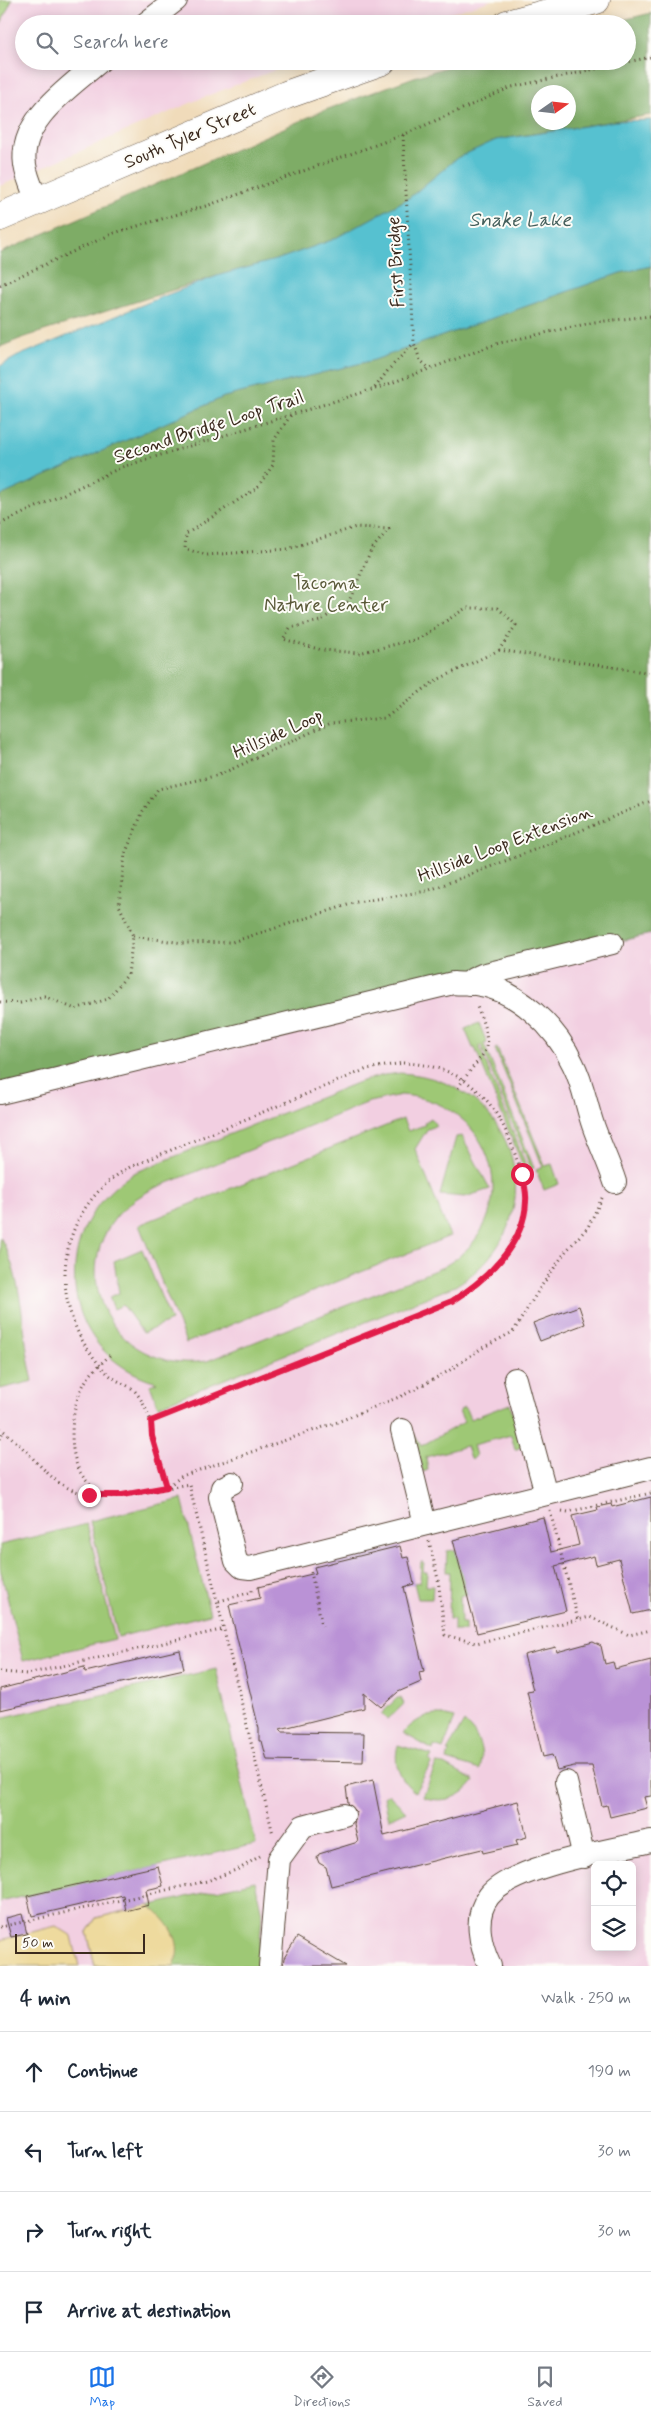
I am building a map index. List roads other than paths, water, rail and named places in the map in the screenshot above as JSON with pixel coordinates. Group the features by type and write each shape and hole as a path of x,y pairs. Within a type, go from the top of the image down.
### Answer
{"main road":[{"path":"540,15 596,0"},
{"name":"South Tyler Street","path":"0,217 286,95 357,70"}],"street":[{"path":"157,15 176,0"},
{"path":"37,202 25,164 24,149 29,134 37,120 90,70"},
{"path":"470,984 473,979 482,975 612,942"},
{"path":"0,1093 453,983 470,984 497,990 513,998 535,1014 558,1040 573,1062 593,1125 614,1177"},
{"path":"515,1379 546,1494"},
{"path":"402,1430 425,1524"},
{"path":"232,1483 222,1488 220,1497 236,1561 246,1568 651,1468"},
{"path":"566,1782 584,1857"},
{"path":"270,1966 271,1857 303,1826 344,1816"},
{"path":"490,1966 480,1933 482,1908 495,1889 520,1876 584,1857 651,1841"}],"water":[{"name":"Snake Lake","path":"651,120 651,266 620,273 374,360 224,397 0,496 0,366 18,356 164,296 220,275 279,259 332,240 409,198 457,158 496,140 559,130 576,130 576,127 616,121"}],"park label":[{"name":"Tacoma Nature Center","path":"326,594"}]}
